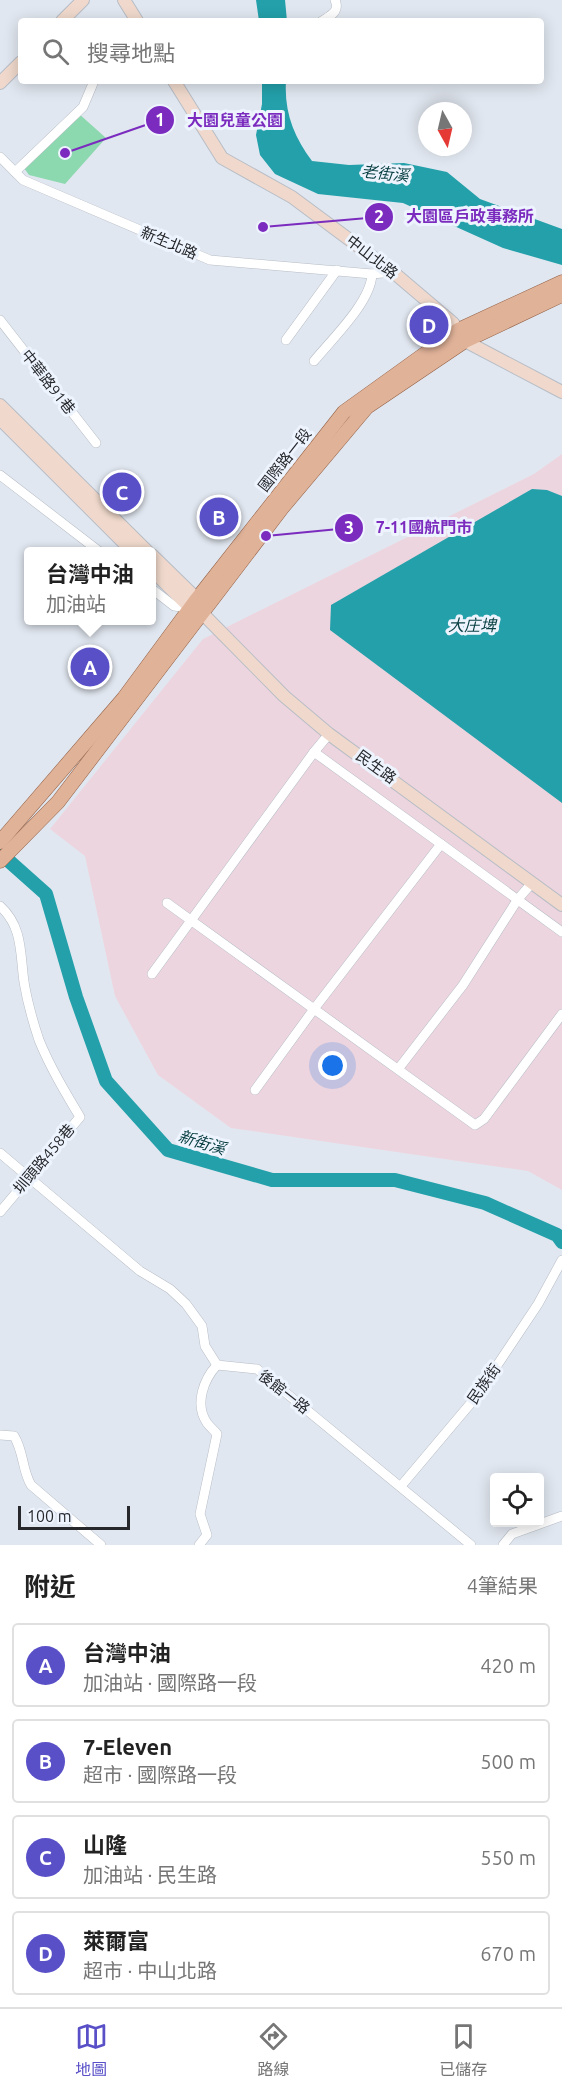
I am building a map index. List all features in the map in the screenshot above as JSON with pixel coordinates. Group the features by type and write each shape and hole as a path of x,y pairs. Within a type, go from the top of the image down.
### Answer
{"main road":[{"path":"522,305 562,282"},
{"path":"522,305 562,295"},
{"name":"國際路一段","path":"0,842 124,698 344,412 461,335 522,305"},
{"name":"國際路一段","path":"0,861 58,802 196,607"}],"street":[{"path":"65,18 83,0"},
{"path":"124,0 132,18"},
{"path":"327,18 335,13 337,7 335,0"},
{"path":"0,83 18,65"},
{"path":"15,172 83,107 93,84"},
{"name":"中山北路","path":"176,84 222,158 292,197 393,272 461,335 562,392"},
{"name":"新生北路","path":"0,157 23,180 195,255 230,262 372,274 393,272"},
{"path":"286,340 337,270"},
{"path":"314,361 349,318 371,285 372,274"},
{"name":"中華路91巷","path":"0,320 96,443"},
{"name":"民生路","path":"0,405 144,547"},
{"path":"0,419 128,547"},
{"path":"0,475 94,547"},
{"name":"民生路","path":"156,560 196,607 284,696 329,734 562,905"},
{"name":"民生路","path":"156,573 196,607"},
{"path":"156,593 174,606 196,607"},
{"path":"152,974 329,734"},
{"path":"315,752 562,932"},
{"path":"255,1090 441,844"},
{"path":"399,1068 463,985 518,899 532,883"},
{"path":"167,903 399,1068 475,1125 484,1119 562,1014"},
{"name":"圳頭路458巷","path":"0,906 12,917 21,942 24,984 39,1038 52,1068 80,1117 0,1212"},
{"path":"0,1153 140,1271 170,1289 186,1304 202,1326 205,1346 217,1365 206,1376 202,1390 207,1423 217,1434 200,1514 207,1535 199,1545"},
{"name":"民族街","path":"400,1486 476,1397 538,1304 562,1260"},
{"name":"後館一路","path":"217,1365 257,1369 471,1545"},
{"path":"0,1436 14,1436 18,1442 31,1485 101,1545"},
{"path":"502,1545 512,1534 562,1516"}],"shaded area":[{"path":"562,454 562,1190 528,1171 231,1128 158,1075 115,996 85,856 50,829 203,639 534,474"}],"green space":[{"path":"78,113 106,138 65,184 29,175 24,168"}],"water":[{"path":"256,0 285,0 287,18 259,18"},
{"name":"老街溪","path":"262,84 286,84 289,114 295,133 312,161 349,165 404,163 447,172 480,199 562,229 562,265 503,248 403,203 318,194 275,174 260,155 256,135 262,104"},
{"name":"大庄埤","path":"532,489 547,490 562,496 562,803 330,630 331,605"}],"waterway":[{"name":"新街溪","path":"0,853 46,894 76,997 106,1081 168,1150 272,1180 395,1180 485,1203 557,1235 562,1242"}],"place":[{"name":"大園兒童公園","path":"65,153"},
{"name":"大園區戶政事務所","path":"263,227"},
{"name":"萊爾富","path":"429,325"},
{"name":"山隆","path":"122,492"},
{"name":"7-Eleven","path":"219,517"},
{"name":"7-11國航門市","path":"266,536"},
{"name":"台灣中油","path":"90,667"}]}
